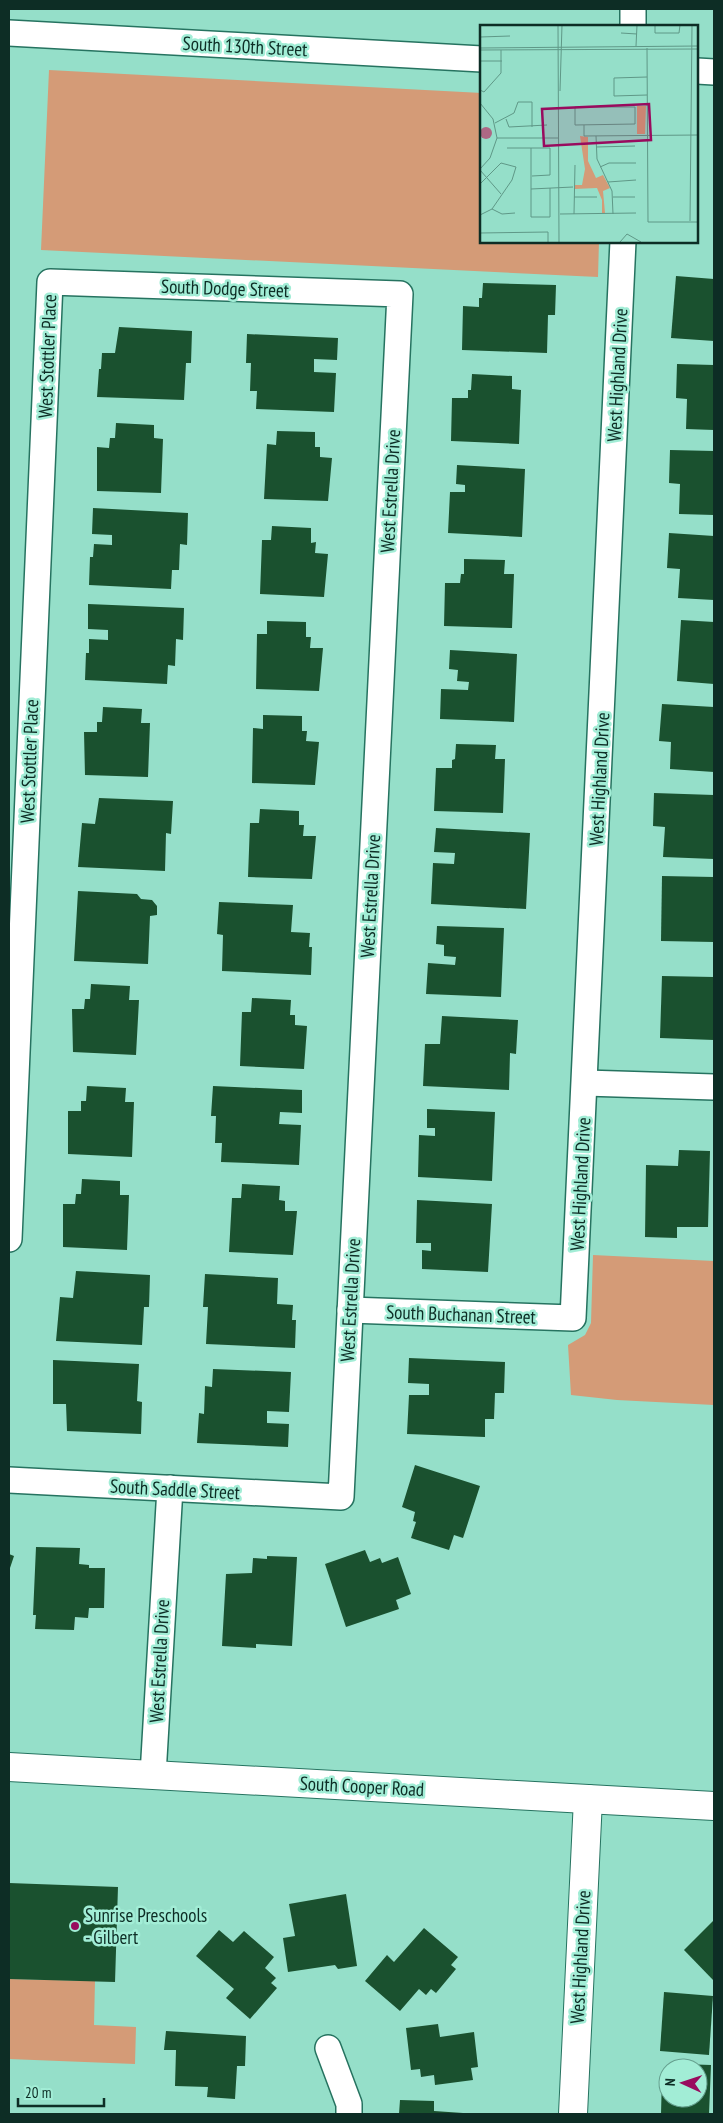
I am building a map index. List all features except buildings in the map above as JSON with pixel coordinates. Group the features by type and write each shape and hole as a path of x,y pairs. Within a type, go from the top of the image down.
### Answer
{"main road":[{"name":"South Cooper Road","path":"9,1767 714,1806"},
{"name":"West Highland Drive","path":"573,2114 588,1799"}],"street":[{"path":"633,9 633,25"},
{"name":"South 130th Street","path":"9,33 480,59"},
{"path":"698,71 714,72"},
{"name":"West Highland Drive","path":"573,1318 623,242"},
{"name":"South Dodge Street","path":"50,282 400,294"},
{"name":"West Stottler Place","path":"9,1239 50,282"},
{"name":"West Estrella Drive","path":"341,1497 400,294"},
{"path":"585,1083 714,1087"},
{"name":"South Buchanan Street","path":"350,1310 573,1318"},
{"name":"South Saddle Street","path":"9,1480 341,1497"},
{"name":"West Estrella Drive","path":"153,1775 170,1488"},
{"path":"328,2048 349,2104 349,2114"}],"shaded area":[{"path":"49,70 480,93 480,242 599,242 598,277 41,250"},
{"path":"593,1255 714,1261 714,1405 617,1400 571,1395 568,1345 585,1335 591,1323"},
{"path":"9,1979 95,1981 94,2025 136,2027 135,2064 9,2059"}],"place":[{"name":"Sunrise Preschools - Gilbert","path":"75,1926"}]}
